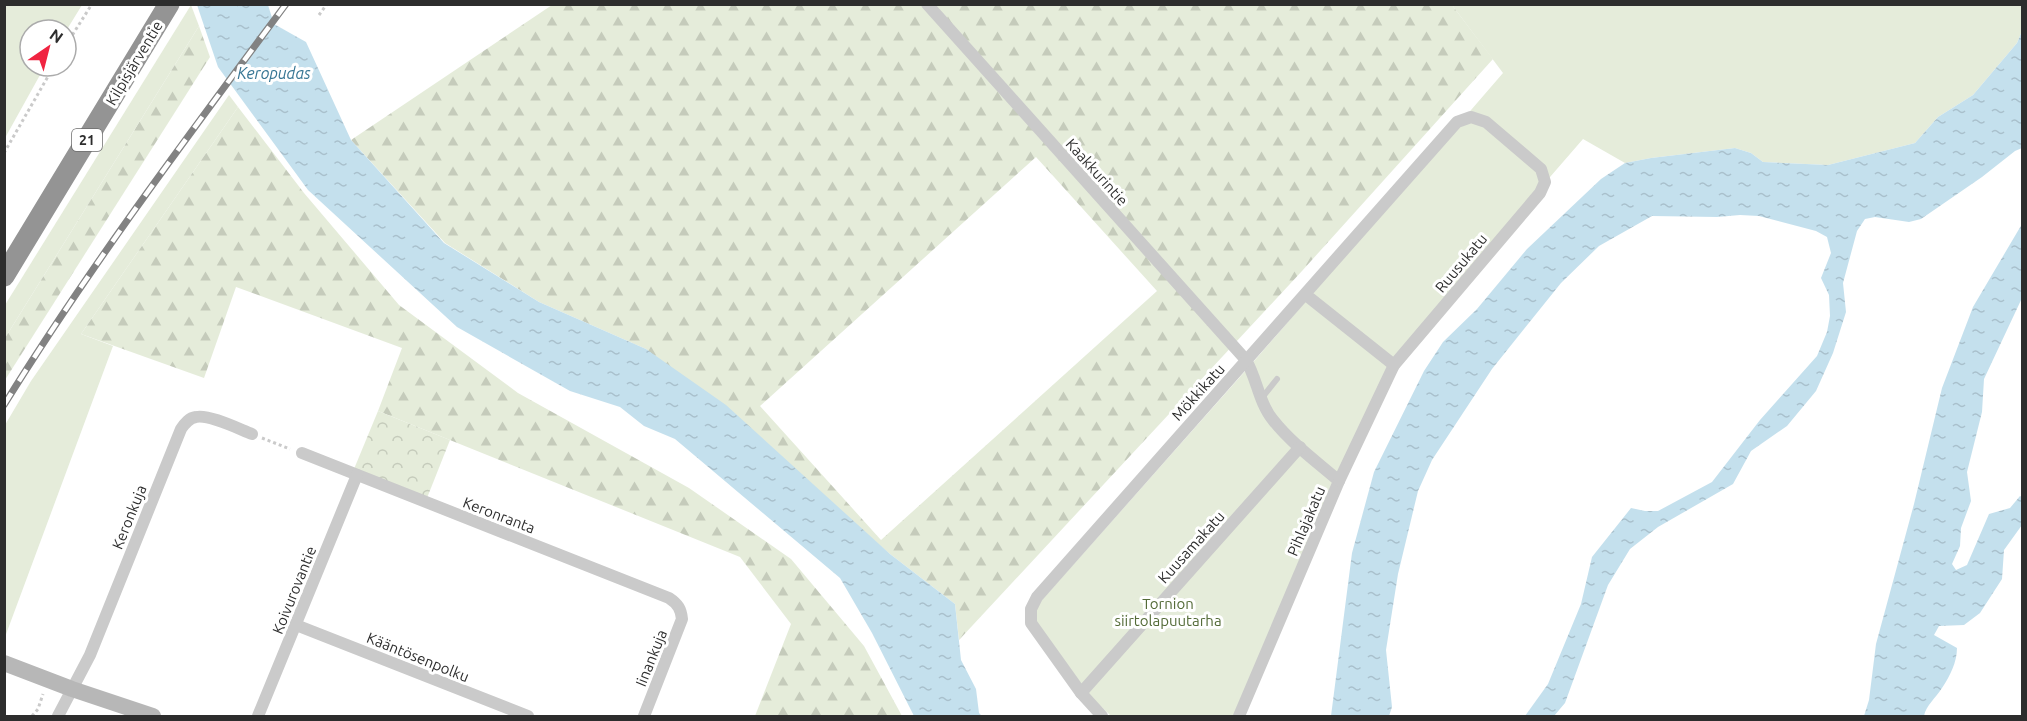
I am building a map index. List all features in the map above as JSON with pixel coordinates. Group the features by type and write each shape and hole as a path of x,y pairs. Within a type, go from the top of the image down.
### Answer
{"highway":[{"name":"Kilpisjärventie","path":"4,276 169,4"}],"street":[{"name":"Kaakkurintie","path":"927,4 1246,360"},
{"name":"Ruusukatu","path":"1394,365 1540,192 1545,182 1541,169 1486,122 1471,117 1457,122"},
{"name":"Mökkikatu","path":"1082,693 1031,623 1031,609 1037,597 1457,122"},
{"path":"1306,295 1394,365 1340,481"},
{"name":"Pihlajakatu","path":"1239,717 1340,481 1272,420 1246,360"},
{"name":"Keronkuja","path":"72,689 90,655 181,429 188,420 204,416 252,434"},
{"name":"Kuusamakatu","path":"1082,693 1300,447"},
{"name":"Keronranta","path":"302,453 669,598 681,609"},
{"name":"Koivurovantie","path":"258,717 357,475"},
{"name":"Iinankuja","path":"644,717 682,619 681,609"},
{"name":"Kääntösenpolku","path":"296,625 528,717"},
{"path":"4,663 153,717"},
{"path":"58,717 72,689"},
{"path":"1082,693 1102,717"}],"lane":[{"path":"1261,399 1277,379"}],"path":[{"path":"78,26 92,4"},
{"path":"319,15 327,4"},
{"path":"4,153 47,78"},
{"path":"252,434 302,453"},
{"path":"32,717 38,709 48,679"}],"green space":[{"path":"4,5 82,5 74,18 18,18 18,78 38,78 5,138"},
{"path":"191,5 199,26 5,338 5,305"},
{"path":"552,5 1452,5 1493,59 1302,271 959,640 955,604 890,554 646,349 539,302 445,243 351,140","holes":["1036,157 1157,291 881,540 760,406"]},
{"name":"Tornion siirtolapuutarha","path":"1452,5 2022,5 2022,31 2017,43 1973,95 1938,117 1915,143 1828,165 1763,162 1751,153 1735,148 1625,163 1583,139 1392,359 1234,716 1111,716 1090,696 1036,622 1036,610 1041,601 1255,360 1503,73"},
{"path":"199,26 210,57 5,380 5,338"},
{"path":"229,95 238,107 81,334 113,346 5,637 5,425 31,381"},
{"path":"238,107 304,193 399,305 518,393 689,488 791,559 864,646 902,716 755,716 791,624 740,557 378,411 402,348 236,287 204,378 81,334"},
{"path":"378,411 450,440 427,498 354,469"}],"water":[{"name":"Keropudas","path":"197,5 268,5 274,24 306,42 351,140 444,243 539,302 646,349 726,405 890,554 955,604 961,660 976,689 979,713 982,716 914,716 872,633 840,578 675,439 644,426 620,407 570,391 457,327 308,190 218,67"},
{"path":"2022,31 2022,148 1921,219 1909,222 1875,217 1865,219 1857,231 1843,283 1846,312 1833,353 1816,391 1787,426 1751,451 1733,484 1658,527 1630,549 1608,585 1565,703 1554,716 1525,716 1548,684 1581,604 1592,557 1631,508 1658,511 1712,482 1760,420 1817,356 1827,332 1830,316 1829,295 1821,278 1831,253 1827,237 1816,231 1759,216 1652,216 1599,246 1561,283 1492,369 1432,460 1418,491 1398,574 1386,650 1392,707 1389,716 1331,716 1352,553 1374,472 1424,371 1443,342 1477,309 1527,249 1601,179 1625,163 1735,148 1751,153 1763,162 1828,165 1915,143 1938,117 1973,95 2017,43"},
{"path":"2022,224 2022,298 1984,379 1982,412 1967,472 1971,501 1961,528 1960,546 1952,564 1956,570 1967,565 1989,514 2010,508 2020,496 2022,497 2022,525 2004,550 2002,579 1980,613 1964,625 1939,626 1934,635 1957,648 1957,653 1948,679 1924,716 1864,716 1869,700 1876,644 1914,504 1942,388 1973,307"}],"railway":[{"path":"4,405 105,252 286,4"}]}
